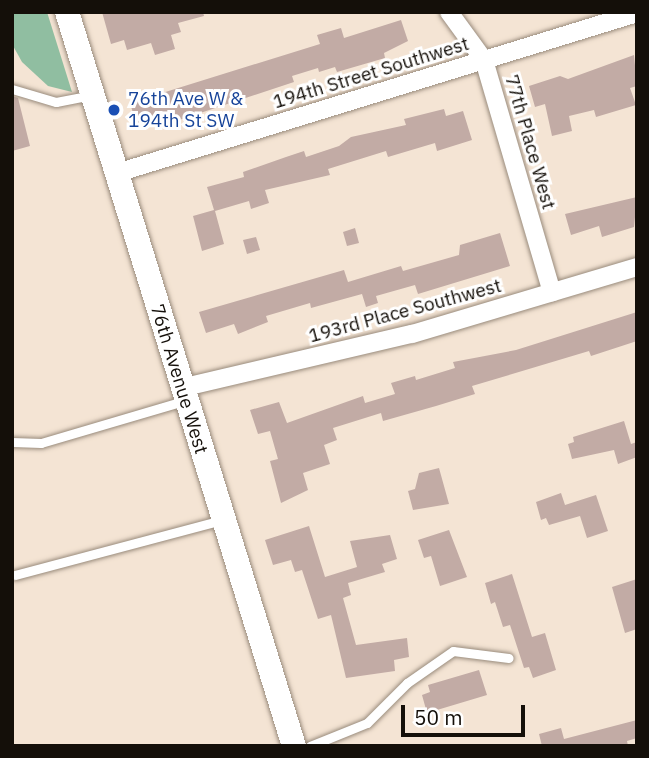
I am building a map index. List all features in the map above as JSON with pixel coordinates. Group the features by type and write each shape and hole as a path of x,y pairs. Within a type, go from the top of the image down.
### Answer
{"street":[{"name":"76th Avenue West","path":"66,12 294,746"},
{"name":"77th Place West","path":"449,12 484,60 552,292"},
{"name":"194th Street Southwest","path":"117,173 637,13"},
{"name":"193rd Place Southwest","path":"183,394 412,334 637,267"}],"lane":[{"path":"12,89 56,102 92,95"},
{"path":"12,442 41,443 183,394"},
{"path":"15,575 223,520"},
{"path":"310,746 367,723 407,683 453,650 509,658"}],"green space":[{"path":"12,12 47,12 72,92 48,86 22,62 12,44"}],"building":[{"path":"102,12 203,12 204,16 178,23 181,32 171,35 175,49 155,55 151,43 127,50 124,40 111,44"},
{"path":"401,20 408,41 384,53 385,58 337,72 335,67 319,72 318,68 292,76 294,82 164,125 162,119 136,123 130,103 320,44 317,35 341,28 344,38"},
{"path":"634,55 637,86 630,88 636,105 596,117 594,110 569,116 572,131 552,136 545,104 535,107 529,86 560,76 568,79"},
{"path":"12,96 18,98 30,146 12,151"},
{"path":"444,109 446,116 463,111 472,140 437,151 435,143 388,157 386,151 328,169 330,175 265,190 269,203 251,209 249,201 215,211 224,244 202,251 193,216 214,210 207,187 244,177 243,172 304,151 306,157 339,146 351,137 406,125 404,119"},
{"path":"637,197 634,227 602,237 599,226 571,235 565,214"},
{"path":"355,228 359,243 347,246 343,232"},
{"path":"500,233 510,266 418,294 415,285 376,296 378,303 366,307 362,294 311,308 310,303 266,316 268,322 238,334 234,324 206,333 199,312 344,270 348,282 401,266 403,271 459,255 460,245"},
{"path":"256,237 260,250 247,254 243,240"},
{"path":"637,312 637,341 591,356 589,351 472,386 475,394 436,406 383,421 381,413 333,428 337,440 324,445 330,464 303,473 308,490 281,503 270,461 278,459 270,431 258,434 250,410 279,402 287,423 363,396 365,403 395,394 391,383 415,376 416,380 455,368 453,362 516,350"},
{"path":"624,421 631,444 637,442 637,457 618,464 614,450 572,459 568,444 574,442 573,437"},
{"path":"439,468 449,504 413,510 408,491 415,489 419,473"},
{"path":"561,493 565,505 596,495 608,531 587,538 580,516 549,525 546,518 541,520 536,502"},
{"path":"309,526 325,577 357,567 350,541 390,535 397,559 382,564 385,572 348,583 351,595 343,598 356,645 407,638 409,657 394,660 395,671 346,678 331,615 318,619 302,570 295,572 291,560 273,565 265,540"},
{"path":"449,530 467,577 440,586 431,556 424,558 418,540"},
{"path":"512,574 532,637 545,633 556,670 533,678 529,667 524,668 510,625 503,627 495,602 491,604 485,583"},
{"path":"637,579 637,629 625,633 612,587"},
{"path":"479,670 487,695 427,713 422,695 430,692 428,685"},
{"path":"637,720 637,738 627,741 628,746 542,746 539,734 561,728 564,739"}],"place":[{"name":"76th Ave W & 194th St SW","path":"114,110"}]}
